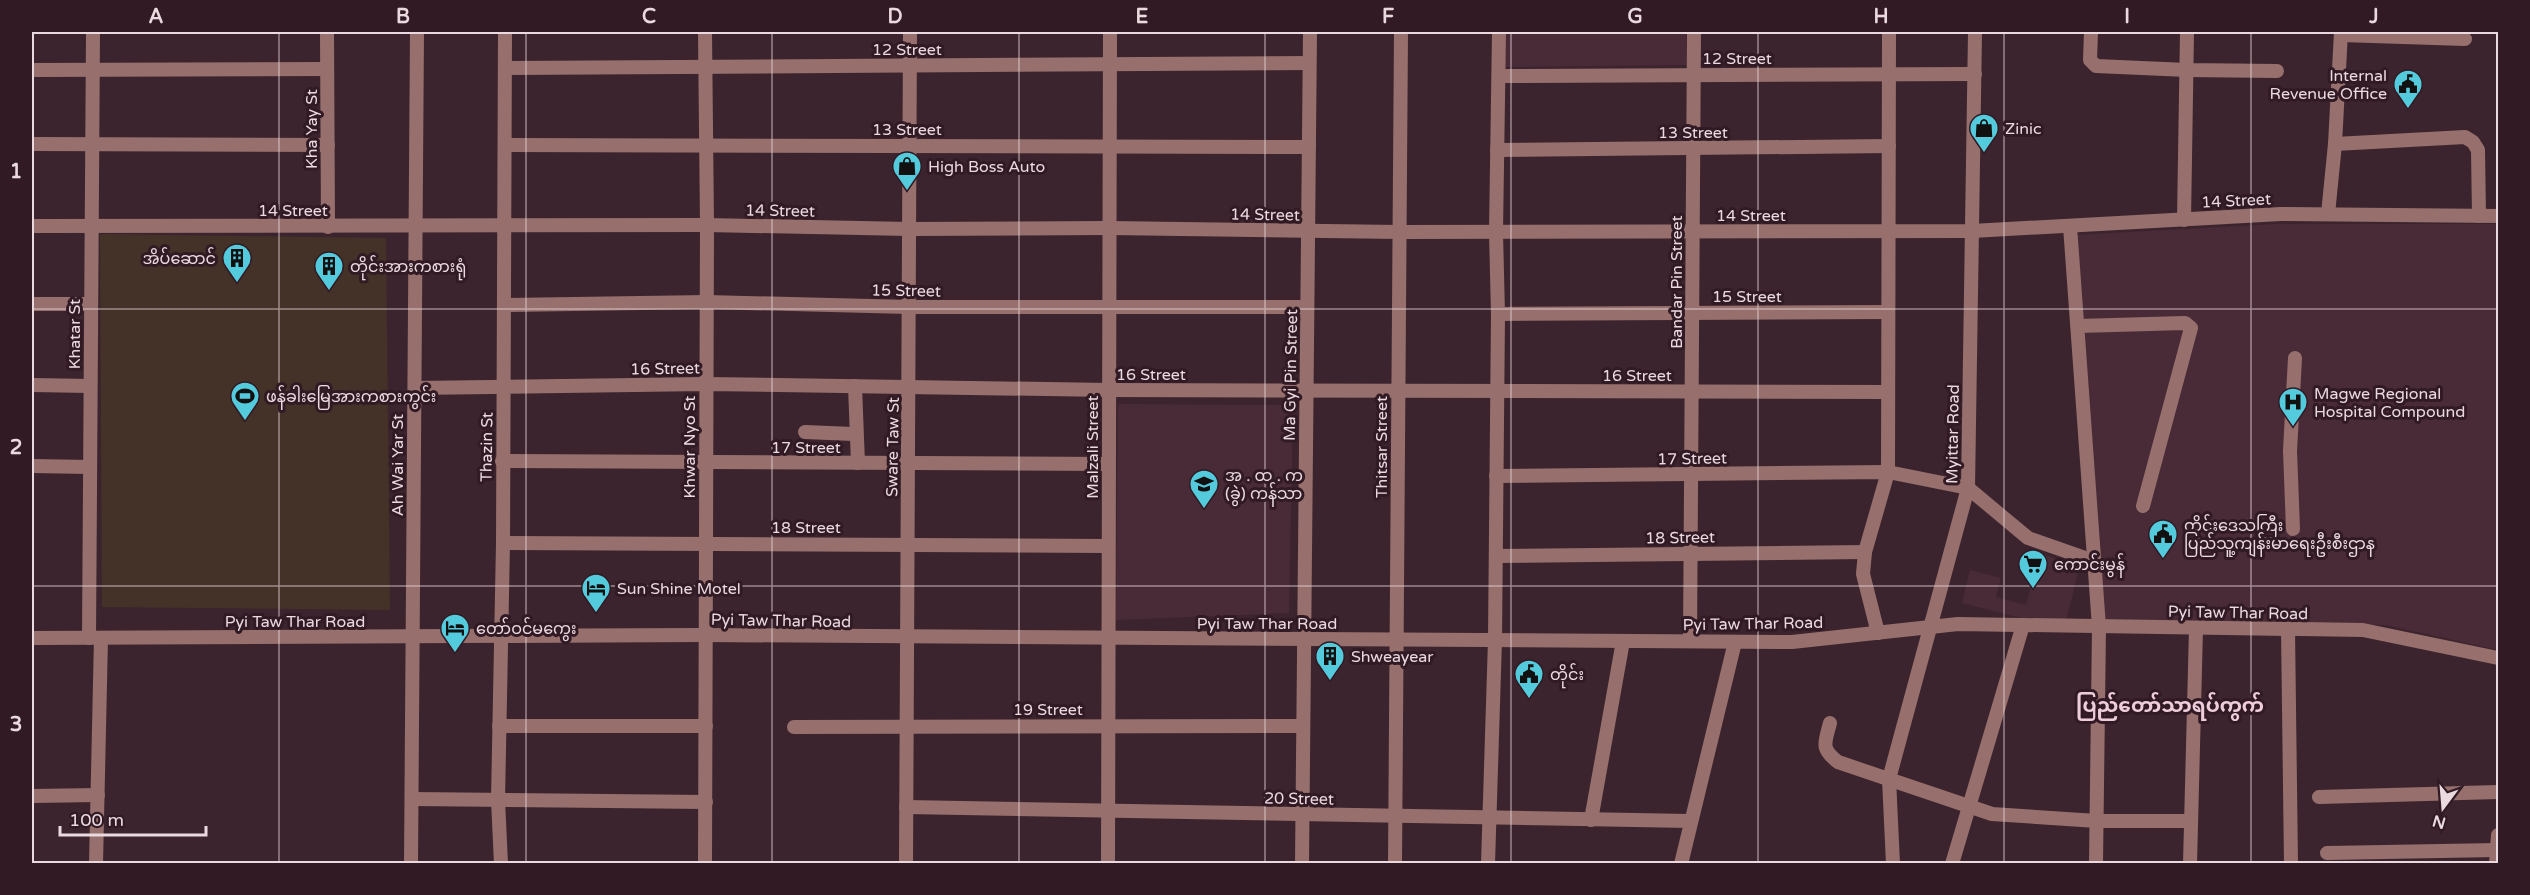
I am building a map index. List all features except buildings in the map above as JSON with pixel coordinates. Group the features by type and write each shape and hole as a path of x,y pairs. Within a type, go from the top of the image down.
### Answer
{"street":[{"name":"Khatar St","path":"93,32 90,467 98,795 96,864"},
{"name":"Kha Yay St","path":"327,32 328,226"},
{"name":"Ah Wai Yar St","path":"411,864 417,32"},
{"name":"Thazin St","path":"501,864 498,800 503,543 506,32"},
{"name":"Khwar Nyo St","path":"705,32 707,225 705,864"},
{"name":"Sware Taw St","path":"906,864 910,32"},
{"name":"Malzali Street","path":"1108,864 1110,32"},
{"name":"Ma Gyi Pin Street","path":"1302,864 1310,32"},
{"name":"Thitsar Street","path":"1395,864 1401,32"},
{"path":"1488,864 1495,640 1499,32"},
{"name":"Bandar Pin Street","path":"1690,641 1694,32"},
{"path":"1878,633 1863,574 1865,552 1888,472 1889,32"},
{"name":"Myittar Road","path":"1893,864 1890,779 1968,488 1975,32"},
{"path":"2091,32 2090,60 2096,66 2277,71"},
{"path":"2184,220 2187,32"},
{"path":"2328,214 2335,144 2341,33 2465,39"},
{"name":"12 Street","path":"506,68 1310,63"},
{"path":"32,70 327,69"},
{"name":"12 Street","path":"1499,76 1975,74"},
{"path":"2335,144 2466,138 2473,141 2478,150 2479,216"},
{"path":"32,144 328,144"},
{"name":"13 Street","path":"506,145 1309,147"},
{"name":"13 Street","path":"1497,150 1889,147"},
{"name":"14 Street","path":"32,226 707,225 909,229 1109,228 1399,232 1888,232 1972,231 2282,214 2499,216"},
{"path":"2070,226 2099,627 2097,864"},
{"name":"15 Street","path":"504,305 707,302 909,307 1307,307"},
{"path":"32,304 91,304"},
{"name":"15 Street","path":"1498,314 1888,312"},
{"path":"2079,326 2185,323 2191,328 2143,506"},
{"path":"2293,529 2290,451 2295,358"},
{"name":"16 Street","path":"415,388 706,384 1109,390 1888,392"},
{"path":"32,385 90,386"},
{"path":"855,386 858,463"},
{"path":"805,432 848,434 857,438"},
{"name":"17 Street","path":"502,461 1109,464"},
{"path":"32,466 90,467"},
{"name":"17 Street","path":"1496,476 1888,472 1968,488"},
{"path":"1968,488 2028,538 2094,561"},
{"name":"18 Street","path":"503,543 1108,546"},
{"name":"18 Street","path":"1496,556 1865,552"},
{"name":"Pyi Taw Thar Road","path":"32,638 704,635 1792,642 1930,625 2024,625 2363,630 2499,658"},
{"path":"1952,864 2024,625"},
{"path":"2190,864 2196,629"},
{"path":"2288,629 2290,864"},
{"path":"1591,820 1623,641"},
{"path":"1681,864 1735,642"},
{"path":"1830,723 1824,747 1827,753 1838,762 1992,814 2097,821 2190,821"},
{"path":"499,726 706,726"},
{"name":"19 Street","path":"794,727 1303,726"},
{"path":"2319,797 2499,792"},
{"path":"32,796 98,795"},
{"path":"412,799 706,801"},
{"name":"20 Street","path":"906,807 1690,821"},
{"path":"2327,853 2497,857 2499,835"}],"shaded area":[{"path":"1505,32 1686,32 1687,65 1505,67"},
{"name":"Magwe Regional Hospital Compound","path":"2277,224 2498,224 2498,650 2386,625 2103,622 2074,235"},
{"name":"ဖန်ခါးမြေအားကစားကွင်း","path":"100,234 386,238 390,610 102,607"},
{"name":"အ . ထ . က (ခွဲ) ကန်သာ","path":"1118,404 1293,405 1289,613 1116,620"},
{"path":"2040,554 2080,565 2064,629 1962,603 1970,570 2001,578 1996,597 2026,605"}],"place":[{"name":"Internal Revenue Office","path":"2408,110"},
{"name":"Zinic","path":"1984,154"},
{"name":"High Boss Auto","path":"907,192"},
{"name":"အိပ်ဆောင်","path":"237,284"},
{"name":"တိုင်းအားကစားရုံ","path":"329,292"},
{"name":"ဖန်ခါးမြေအားကစားကွင်း","path":"245,422"},
{"name":"Magwe Regional Hospital Compound","path":"2293,428"},
{"name":"အ . ထ . က (ခွဲ) ကန်သာ","path":"1204,510"},
{"name":"တိုင်းဒေသကြီး ပြည်သူ့ကျန်းမာရေးဦးစီးဌာန","path":"2163,560"},
{"name":"ကောင်းမွန်","path":"2033,590"},
{"name":"Sun Shine Motel","path":"596,614"},
{"name":"တော်ဝင်မကွေး","path":"455,654"},
{"name":"Shweayear","path":"1330,682"},
{"name":"တိုင်း","path":"1529,700"}],"district":[{"name":"ပြည်တော်သာရပ်ကွက်","path":"2170,705"}]}
